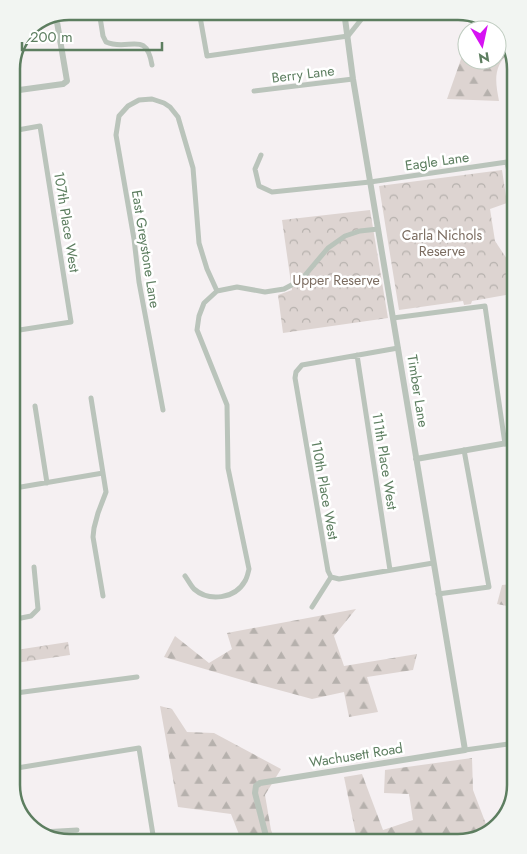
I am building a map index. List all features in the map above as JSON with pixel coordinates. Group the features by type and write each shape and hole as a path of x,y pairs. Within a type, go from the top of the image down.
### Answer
{"street":[{"path":"100,20 106,42 118,45 139,43 145,45 151,56 152,65"},
{"path":"201,20 207,56 348,36 361,20"},
{"name":"Timber Lane","path":"345,20 353,79 465,750"},
{"path":"20,90 66,81 57,22"},
{"name":"Berry Lane","path":"254,90 353,79"},
{"name":"East Greystone Lane","path":"163,410 140,289 134,240 116,135 119,116 128,106 138,100 152,99 164,103 178,117 193,168 198,243 217,291"},
{"name":"107th Place West","path":"20,130 40,126 71,322 20,330"},
{"name":"Eagle Lane","path":"261,155 256,168 259,186 272,192 370,182 507,162"},
{"path":"185,576 194,588 214,598 225,596 236,590 245,581 249,570 228,468 227,405 197,330 199,316 204,303 217,291 237,287 265,292 284,289 300,280 328,248 344,236 360,231 378,229"},
{"path":"393,318 485,306 505,444 416,459"},
{"path":"358,355 398,348"},
{"name":"110th Place West","path":"331,577 328,571 295,378 296,372 302,364 358,355"},
{"name":"111th Place West","path":"358,355 390,570"},
{"path":"91,398 106,492 98,512 93,538 104,596"},
{"path":"36,406 47,483"},
{"path":"438,594 489,587 464,450"},
{"path":"20,487 103,473"},
{"path":"312,607 331,577 339,579 433,563"},
{"path":"20,618 31,616 38,609 34,567"},
{"path":"20,692 137,677"},
{"name":"Wachusett Road","path":"265,834 255,793 256,786 260,783 507,744"},
{"path":"20,768 139,748 153,834"},
{"path":"55,832 77,830"}],"green space":[{"path":"457,70 498,70 496,80 499,101 447,99"},
{"name":"Carla Nichols Reserve","path":"502,170 507,203 490,209 495,241 507,259 507,295 472,301 471,304 464,305 463,301 399,310 379,186"},
{"name":"Carla Nichols Reserve","path":"370,210 388,318 283,333 278,295 292,290 282,220"},
{"path":"502,585 507,585 507,606 497,604"},
{"path":"356,609 334,636 344,666 417,654 413,670 367,677 378,712 349,717 344,692 312,699 164,657 175,636 209,663 232,649 227,633"},
{"path":"68,642 70,655 20,662 20,649"},
{"path":"160,706 172,709 187,732 214,733 281,769 265,795 273,834 239,834 231,814 178,807"},
{"path":"472,758 473,790 486,825 468,833 458,834 356,834 344,777 362,774 383,830 413,820 409,794 384,793 385,770"}],"park label":[{"name":"Upper Reserve","path":"336,280"}]}
